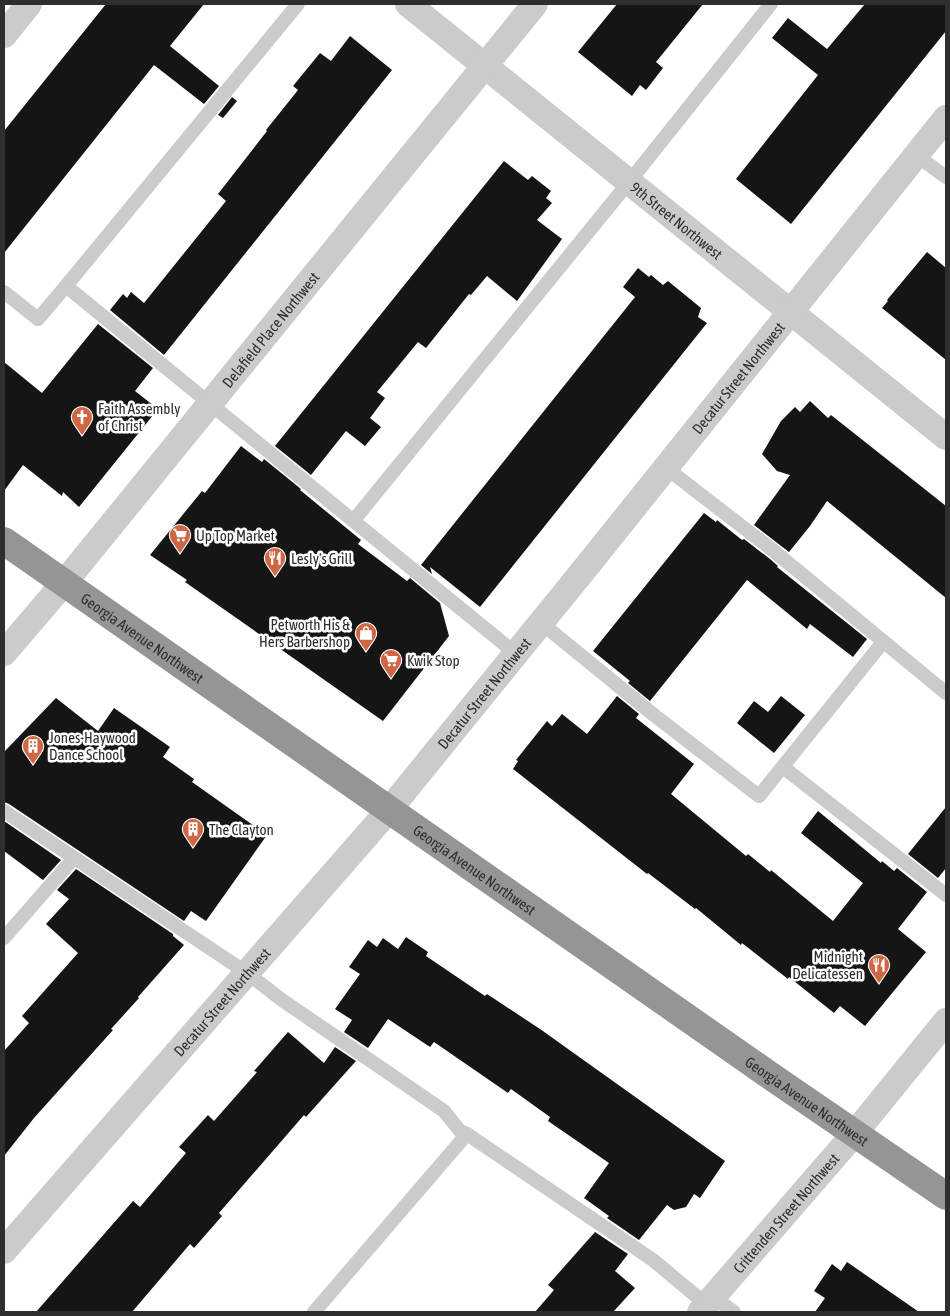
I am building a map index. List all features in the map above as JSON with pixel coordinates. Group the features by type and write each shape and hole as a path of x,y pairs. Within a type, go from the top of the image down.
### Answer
{"highway":[{"name":"Georgia Avenue Northwest","path":"4,541 946,1196"}],"street":[{"path":"4,35 29,4"},
{"name":"9th Street Northwest","path":"408,4 946,437"},
{"name":"Delafield Place Northwest","path":"4,653 64,583 535,4"},
{"name":"Decatur Street Northwest","path":"4,1251 389,810 946,118"},
{"name":"Crittenden Street Northwest","path":"713,1307 946,1020"}],"lane":[{"path":"4,292 38,319 298,4"},
{"path":"354,520 771,4"},
{"path":"916,155 946,177"},
{"path":"66,286 209,405 354,520 515,653"},
{"path":"665,467 775,552 946,692"},
{"path":"540,622 654,715 759,796 883,642"},
{"path":"783,767 946,895"},
{"path":"4,811 247,973 282,1000 444,1111 460,1131 653,1260 713,1307"},
{"path":"4,938 74,858"},
{"path":"314,1312 467,1134"}],"building":[{"path":"106,4 204,4 170,46 219,86 204,104 154,65 4,253 4,131"},
{"path":"617,4 703,4 656,62 663,68 646,90 640,85 632,96 578,52"},
{"path":"865,4 946,4 946,31 791,224 736,179 818,75 772,38 788,18 827,49"},
{"path":"350,36 392,70 164,355 110,310 123,294 127,298 131,292 144,303 226,201 218,194 298,90 293,86 320,53 331,61"},
{"path":"232,97 237,101 223,118 218,115"},
{"path":"504,161 528,180 532,176 551,191 546,198 552,203 537,220 562,239 517,301 487,276 471,295 469,294 426,348 418,342 377,392 385,398 370,418 381,427 365,446 346,431 311,475 275,446"},
{"path":"927,252 946,268 946,360 882,308"},
{"path":"638,268 649,277 651,275 663,285 668,281 701,308 698,317 707,323 480,607 430,567 432,574 421,565 635,297 623,287"},
{"path":"98,324 153,368 135,391 158,409 79,507 63,492 62,496 23,465 4,491 4,362 42,393"},
{"path":"810,401 828,418 831,415 946,506 946,598 827,501 789,552 754,525 790,475 777,471 762,454 781,421 795,407 800,412"},
{"path":"241,446 262,462 264,459 301,489 361,540 358,544 407,581 410,578 440,603 449,636 383,721 185,582 187,580 150,555 202,491 205,493"},
{"path":"704,513 716,522 717,520 770,559 777,567 867,639 853,657 810,624 807,629 747,580 650,701 628,683 630,681 593,651"},
{"path":"617,696 639,714 636,718 694,764 671,794 746,856 748,854 770,872 771,870 833,921 863,883 801,833 818,811 881,863 882,861 894,871 897,868 927,892 898,929 926,952 865,1026 840,1006 834,1013 789,977 788,979 742,943 741,945 696,908 647,874 513,769 518,761 516,760 547,721 552,726 562,714 587,734"},
{"path":"781,696 805,715 774,753 737,723 754,701 768,712"},
{"path":"56,698 98,731 114,708 170,747 163,757 194,779 192,782 267,835 206,921 191,911 184,921 4,802 4,752"},
{"path":"946,807 946,868 938,878 908,854"},
{"path":"4,821 61,860 43,880 4,851"},
{"path":"76,869 173,934 184,945 111,1029 113,1030 34,1118 4,1156 4,1051 29,1023 22,1016 78,953 46,924 69,899 57,890"},
{"path":"406,937 428,952 426,956 485,996 487,994 540,1029 725,1161 700,1198 694,1194 686,1207 674,1210 667,1205 639,1240 607,1218 609,1216 584,1198 609,1163 548,1121 550,1117 511,1089 508,1093 434,1042 430,1047 388,1019 368,1048 344,1032 352,1020 335,1009 360,974 349,967 368,940 377,947 383,938 398,949"},
{"path":"288,1032 324,1063 335,1047 356,1061 306,1117 304,1115 219,1213 222,1216 194,1248 190,1244 132,1312 36,1312 133,1201 140,1207 186,1153 179,1147 208,1115 214,1121 257,1072 254,1071"},
{"path":"595,1232 628,1254 615,1271 635,1288 613,1312 535,1312 554,1290 548,1285"},
{"path":"847,1262 919,1312 815,1312 825,1298 814,1291 832,1264 841,1271"}],"place":[{"name":"Faith Assembly of Christ","path":"82,436"},
{"name":"Up Top Market","path":"180,554"},
{"name":"Lesly's Grill","path":"275,577"},
{"name":"Petworth His & Hers Barbershop","path":"366,652"},
{"name":"Kwik Stop","path":"391,679"},
{"name":"Jones-Haywood Dance School","path":"33,765"},
{"name":"The Clayton","path":"193,848"},
{"name":"Midnight Delicatessen","path":"879,984"}]}
